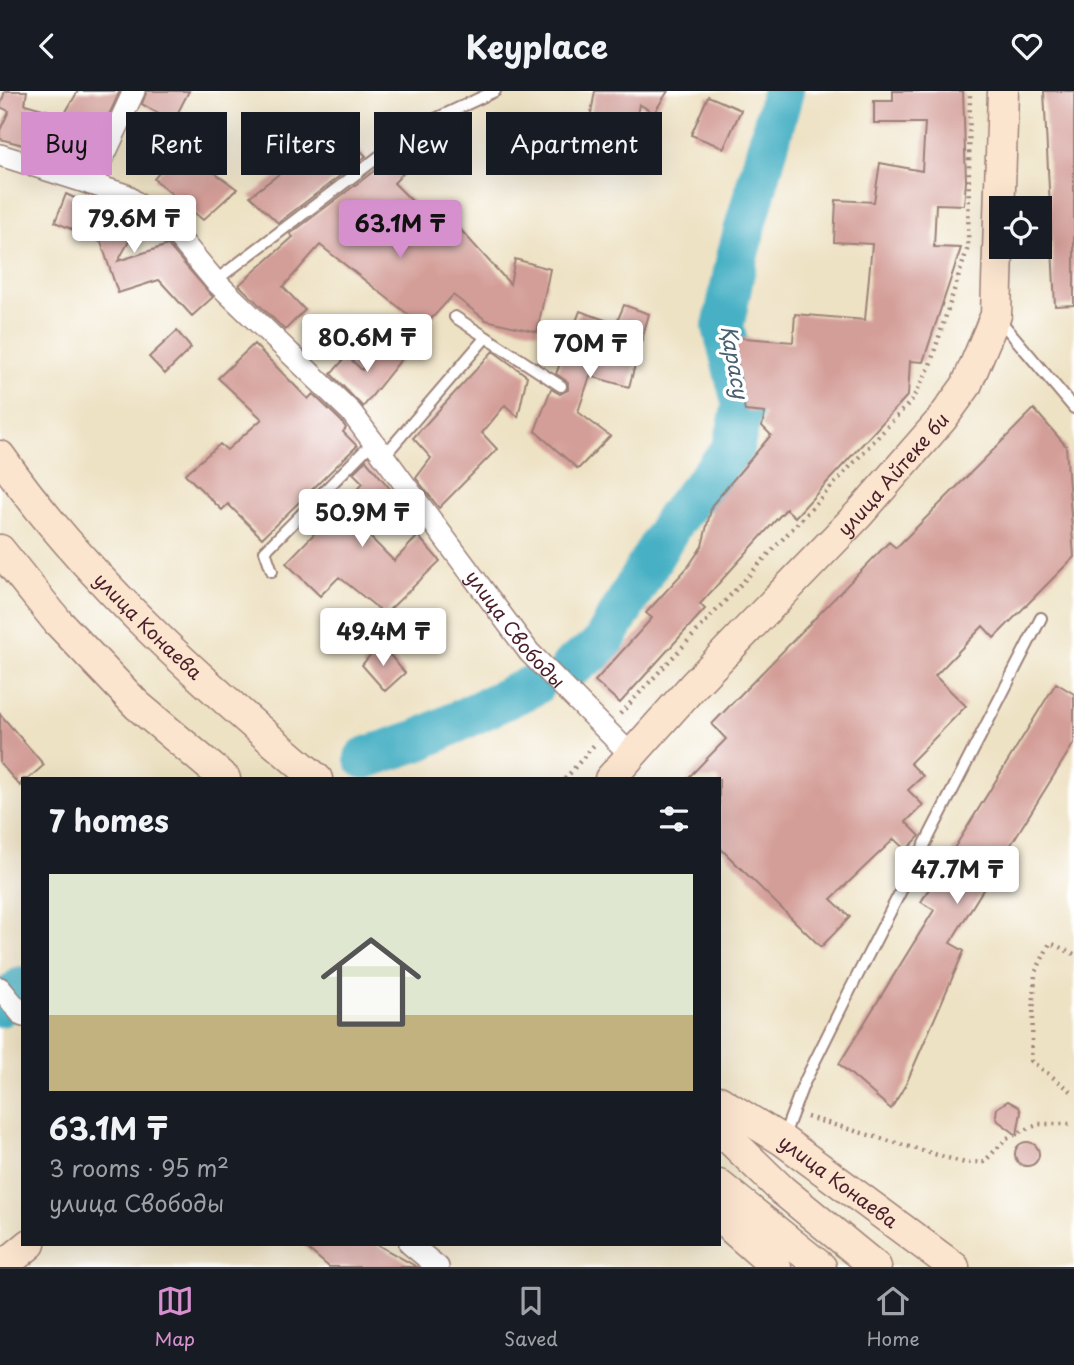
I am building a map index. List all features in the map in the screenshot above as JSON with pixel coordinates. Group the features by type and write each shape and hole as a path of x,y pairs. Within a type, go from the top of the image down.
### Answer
{"main road":[{"name":"улица Айтеке би","path":"612,777 630,754 860,513 942,419 966,386 996,315 1003,91"},
{"name":"улица Конаева","path":"0,456 90,568 261,732 315,777"},
{"path":"0,549 57,621 137,705 223,777"},
{"name":"улица Конаева","path":"721,1102 782,1140 954,1267"},
{"name":"улица Конаева","path":"721,1131 782,1190 876,1267"},
{"path":"721,1187 821,1267"},
{"path":"721,1219 764,1263"}],"street":[{"path":"91,184 134,91"},
{"name":"улица Свободы","path":"0,155 126,195 176,233 215,281 351,412 529,652 630,754"},
{"path":"415,1254 438,1267"}],"lane":[{"path":"215,281 418,127 495,91"},
{"path":"996,315 1074,408"},
{"path":"456,317 561,386"},
{"path":"272,571 265,551 379,449 486,337"},
{"path":"782,1140 792,1112 850,990 1041,618"}],"path":[{"path":"567,777 606,730 912,400 929,368 968,247 970,91"},
{"path":"1074,954 1051,943 1035,973 1031,1061 1074,1093"},
{"path":"792,1112 965,1163 984,1162 1007,1138 1040,1124 1074,1123"}],"building":[{"path":"5,91 27,91 25,104 53,112 21,112 21,144 0,139 0,130 9,111 0,107"},
{"path":"78,91 120,91 110,112 66,112"},
{"path":"147,91 189,91 178,112 156,112 142,104"},
{"path":"595,91 668,91 655,112 639,104 638,112 591,112"},
{"path":"893,91 963,91 966,181 964,205 936,204 934,247 961,248 923,362 910,361 908,395 795,517 786,509 700,604 705,609 620,703 595,681 652,618 646,613 688,567 702,546 712,505 771,435 762,426 765,413 745,411 733,337 793,342 795,314 865,320 872,244 834,242 836,200 874,202 880,163 922,171 925,123 874,123 874,101 893,101"},
{"path":"1044,91 1074,91 1074,305 1055,306 1052,196 1049,196"},
{"path":"708,96 741,110 724,148 691,135"},
{"path":"360,150 366,156 360,161"},
{"path":"374,171 374,175 401,175 394,183 448,237 458,227 510,284 515,259 550,269 537,332 486,320 453,295 424,327 320,245 283,287 305,310 285,330 239,285 293,237 290,234"},
{"path":"157,175 218,175 237,189 203,220 154,179"},
{"path":"278,175 341,175 278,223 250,196"},
{"path":"66,194 137,227 118,261 168,245 213,297 192,316 159,280 118,293 101,242 55,222"},
{"path":"624,305 649,314 629,387 590,376 578,412 610,436 578,469 535,431 551,389 560,394 568,390 568,382 556,374 580,311 616,324"},
{"path":"177,331 191,348 165,374 149,357"},
{"path":"387,341 403,357 363,407 331,374 347,356 362,370"},
{"path":"254,344 308,399 313,394 341,421 346,428 343,432 357,446 262,538 228,504 222,510 185,474 220,444 227,450 262,419 218,378"},
{"path":"493,351 527,376 518,417 505,405 482,433 497,449 439,508 416,478 431,458 413,438"},
{"path":"1034,409 1066,446 1074,557 994,638 983,626 935,676 966,706 910,763 923,776 908,790 923,805 906,822 920,836 906,850 894,839 831,899 850,917 821,947 721,849 721,777 689,777 726,739 712,724 889,542 896,548"},
{"path":"366,460 403,504 392,513 385,506 361,528 394,561 418,536 440,561 385,614 339,577 320,596 286,563 363,483 353,473"},
{"path":"380,643 405,673 385,691 362,665"},
{"path":"1056,683 1074,694 1074,743 950,943 964,951 906,1084 891,1109 839,1064 934,910 921,902"},
{"path":"0,714 44,765 30,777 21,777 20,786 0,763"},
{"path":"1008,1101 1019,1107 1021,1112 1017,1135 998,1121 996,1115 997,1108"},
{"path":"1027,1142 1036,1145 1039,1154 1036,1163 1027,1166 1018,1163 1015,1154 1018,1145"},
{"path":"304,1246 380,1246 417,1267 329,1267"}],"waterway":[{"name":"Қарасу","path":"571,667 601,646 674,520 733,449 743,405 723,327 737,257 783,91"},
{"name":"Қарасу","path":"365,758 419,740 534,685"},
{"name":"Қарасу","path":"0,1006 21,989"}]}
